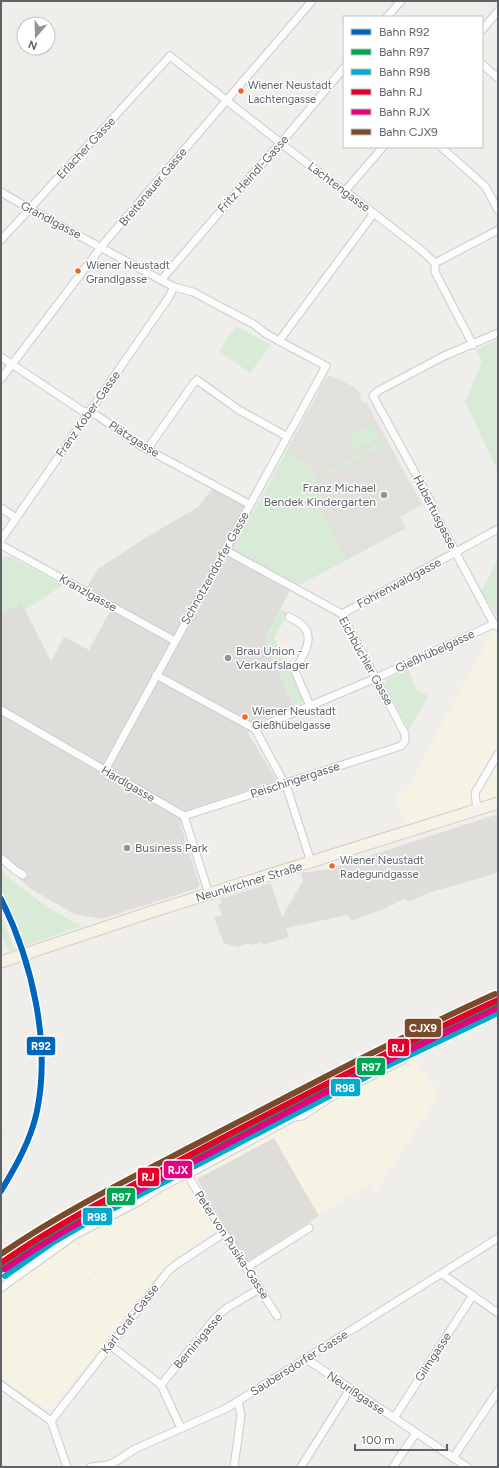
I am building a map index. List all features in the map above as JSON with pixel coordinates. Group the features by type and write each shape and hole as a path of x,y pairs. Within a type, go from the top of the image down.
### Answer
{"main road":[{"name":"Neunkirchner Straße","path":"1,962 151,912 498,803"}],"street":[{"name":"Breitenauer Gasse","path":"1,379 101,247 312,1"},
{"path":"388,16 401,1"},
{"path":"483,29 498,12"},
{"name":"Lachtengasse","path":"170,56 421,250 435,264 435,272 473,345"},
{"name":"Erlacher Gasse","path":"1,240 170,56"},
{"path":"483,65 498,78"},
{"name":"Fritz Heindl-Gasse","path":"162,279 343,69"},
{"path":"346,191 382,148"},
{"path":"442,148 485,186 498,210"},
{"name":"Grandlgasse","path":"1,192 29,209 101,247"},
{"path":"101,247 162,279 174,287 193,292 255,325 279,341 374,213"},
{"path":"435,264 498,230"},
{"name":"Franz Kober-Gasse","path":"1,540 169,297 174,287"},
{"path":"473,345 498,333"},
{"name":"Schnotzendorfer Gasse","path":"105,770 286,436 326,366 279,341"},
{"name":"Hubertusgasse","path":"473,345 444,356 373,396 431,502 436,516 496,625"},
{"name":"Plätzgasse","path":"1,357 81,410 98,416 148,450 249,504"},
{"path":"148,450 197,380 239,410 286,436"},
{"path":"1,508 16,518"},
{"name":"Föhrenwaldgasse","path":"342,614 498,529"},
{"name":"Kranzlgasse","path":"1,545 175,641"},
{"name":"Eichbüchler Gasse","path":"225,550 342,614 405,734 405,741"},
{"path":"289,617 303,625 308,634 308,646 295,671 310,706"},
{"name":"Gießhübelgasse","path":"255,729 496,625"},
{"path":"156,675 255,729 285,784 311,862"},
{"name":"Hardlgasse","path":"1,710 184,816"},
{"name":"Peischingergasse","path":"184,816 401,746 405,741"},
{"path":"478,809 475,793 498,754"},
{"path":"184,816 209,894"},
{"path":"1,858 14,870 23,875"},
{"path":"1,1288 75,1235 138,1202 163,1186 189,1174 294,1117 302,1116 336,1094 401,1061 429,1044 498,1012"},
{"name":"Peter von Pusika-Gasse","path":"189,1174 191,1181 277,1316"},
{"path":"246,1268 309,1228"},
{"name":"Karl Graf-Gasse","path":"51,1421 169,1270 224,1233"},
{"name":"Saubersdorfer Gasse","path":"91,1467 118,1464 135,1449 227,1408 498,1238"},
{"path":"442,1274 498,1313"},
{"name":"Berninigasse","path":"161,1385 216,1317 227,1308 260,1289"},
{"name":"Gilmgasse","path":"394,1418 473,1295"},
{"path":"110,1345 161,1385 181,1428"},
{"name":"Neurißgasse","path":"305,1358 467,1467"},
{"path":"1,1386 51,1421 67,1467"},
{"path":"301,1467 350,1389"},
{"path":"453,1458 498,1391"},
{"path":"234,1467 241,1415 238,1401"},
{"path":"393,1467 416,1433"}],"shaded area":[{"path":"332,376 354,387 362,395 359,397 364,404 366,402 422,504 400,517 406,528 347,560 321,512 324,509 315,477 310,467 285,454 326,378"},
{"path":"212,489 253,511 233,549 294,582 265,639 293,706 257,722 248,733 277,781 191,809 180,823 200,886 195,889 102,919 74,914 31,889 1,862 1,614 21,602 51,661 64,637 89,650 115,602 87,587 99,568 147,537 198,507"},
{"path":"498,621 498,803 407,828 395,795 406,791"},
{"path":"498,814 498,873 431,892 408,902 405,898 384,909 351,921 348,915 286,928 289,937 263,945 262,942 252,945 247,943 238,947 224,943 214,918 222,915 218,905 222,904 220,899 271,883 282,917 303,881 301,873 329,869"},
{"path":"409,1050 439,1095 376,1191 370,1183 246,1262 224,1225 172,1260 157,1276 52,1409 48,1410 1,1378 1,1281 73,1231 266,1129 331,1091"},
{"path":"274,1138 319,1216 246,1262 197,1179"}],"green space":[{"path":"236,326 271,345 250,373 219,351"},
{"path":"498,339 498,471 465,402 482,362 476,350"},
{"path":"372,423 379,437 355,451 348,437"},
{"path":"383,440 385,444 325,477 323,474"},
{"path":"285,454 310,467 315,477 324,510 321,512 347,560 299,585 233,549"},
{"path":"9,556 63,585 25,610 21,603 1,614 1,558"},
{"path":"498,559 498,618 481,592"},
{"path":"280,609 288,613 274,638 304,699 304,702 293,706 265,639"},
{"path":"408,669 417,690 428,696 409,730 385,685 387,679"},
{"path":"1,870 39,901 81,926 24,946 13,916 1,891"},
{"path":"1,915 15,950 9,952 1,933"}],"railway":[{"path":"1,867 27,889 56,909 86,925 118,938 152,948 186,953 220,955 254,952 290,944 480,882 498,878"},
{"path":"359,907 498,871"},
{"path":"1,1235 50,1200 105,1167 498,948"},
{"path":"1,1138 19,1104 25,1087 29,1068"},
{"path":"56,1321 152,1197 170,1181 201,1161"}],"rail line":[{"name":"R92","path":"1,899 22,949 30,975 40,1030 42,1058 41,1085 37,1111 31,1132 1,1191"},
{"name":"CJX9","path":"1,1254 75,1208 126,1180 348,1065 495,994"},
{"name":"RJ","path":"1,1263 51,1230 129,1187 352,1071 498,1000"},
{"name":"R97","path":"1,1270 48,1237 92,1212 386,1059 498,1005"},
{"name":"RJX","path":"5,1269 55,1237 133,1193 354,1078 498,1008"},
{"name":"R98","path":"5,1276 52,1243 95,1218 389,1065 498,1013"}],"place":[{"name":"Wiener Neustadt Lachtengasse","path":"241,91"},
{"name":"Wiener Neustadt Grandlgasse","path":"78,271"},
{"name":"Franz Michael Bendek Kindergarten","path":"384,495"},
{"name":"Brau Union - Verkaufslager","path":"228,658"},
{"name":"Wiener Neustadt Gießhübelgasse","path":"245,717"},
{"name":"Business Park","path":"127,848"},
{"name":"Wiener Neustadt Radegundgasse","path":"332,866"}]}
